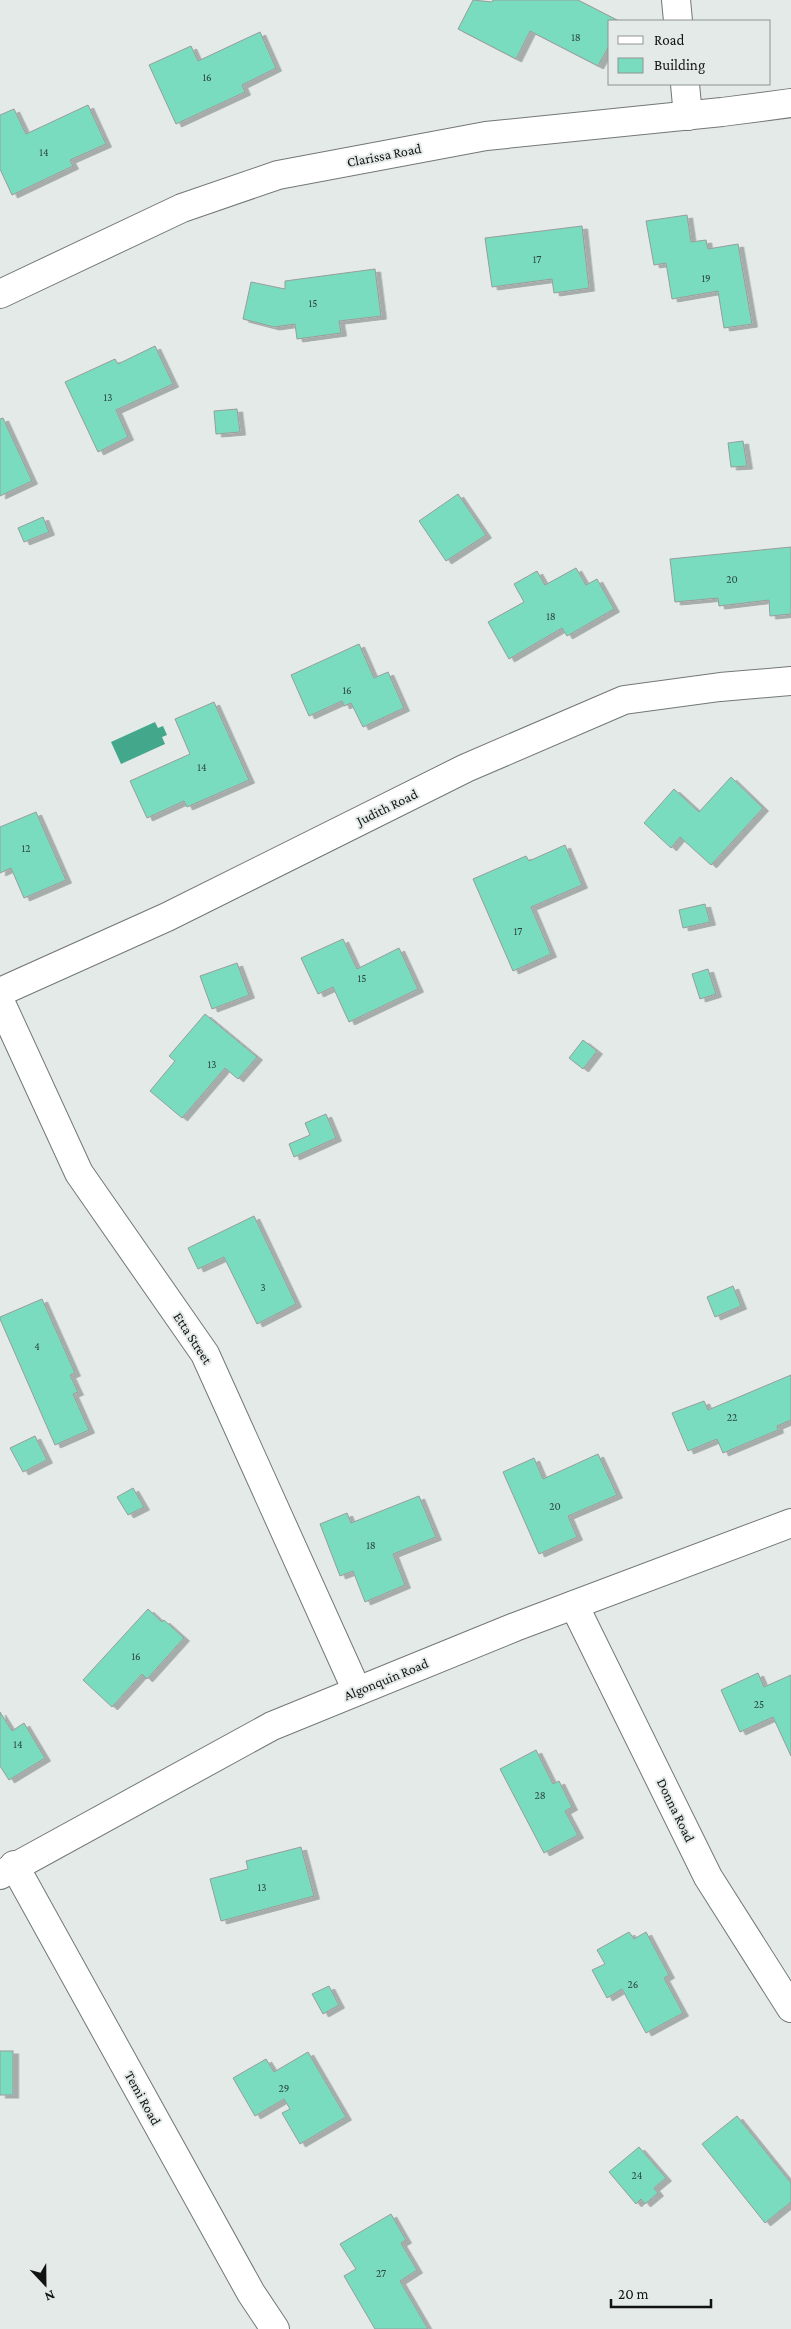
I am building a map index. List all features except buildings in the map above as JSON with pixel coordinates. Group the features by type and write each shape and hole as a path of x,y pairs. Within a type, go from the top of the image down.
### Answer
{"street":[{"path":"676,0 678,20"},
{"path":"684,85 688,116"},
{"name":"Clarissa Road","path":"0,294 182,208 278,176 486,136 688,116 791,102"},
{"name":"Judith Road","path":"0,992 167,917 466,768 624,700 720,687 791,681"},
{"name":"Etta Street","path":"0,1001 78,1173 205,1354 357,1691"},
{"name":"Algonquin Road","path":"7,1870 272,1726 574,1605 791,1523"},
{"name":"Donna Road","path":"574,1605 708,1877 791,2008"},
{"name":"Temi Road","path":"7,1870 251,2293 275,2329"}],"shaded area":[{"path":"155,722 158,728 163,726 167,735 162,737 165,744 121,764 111,742"}]}
